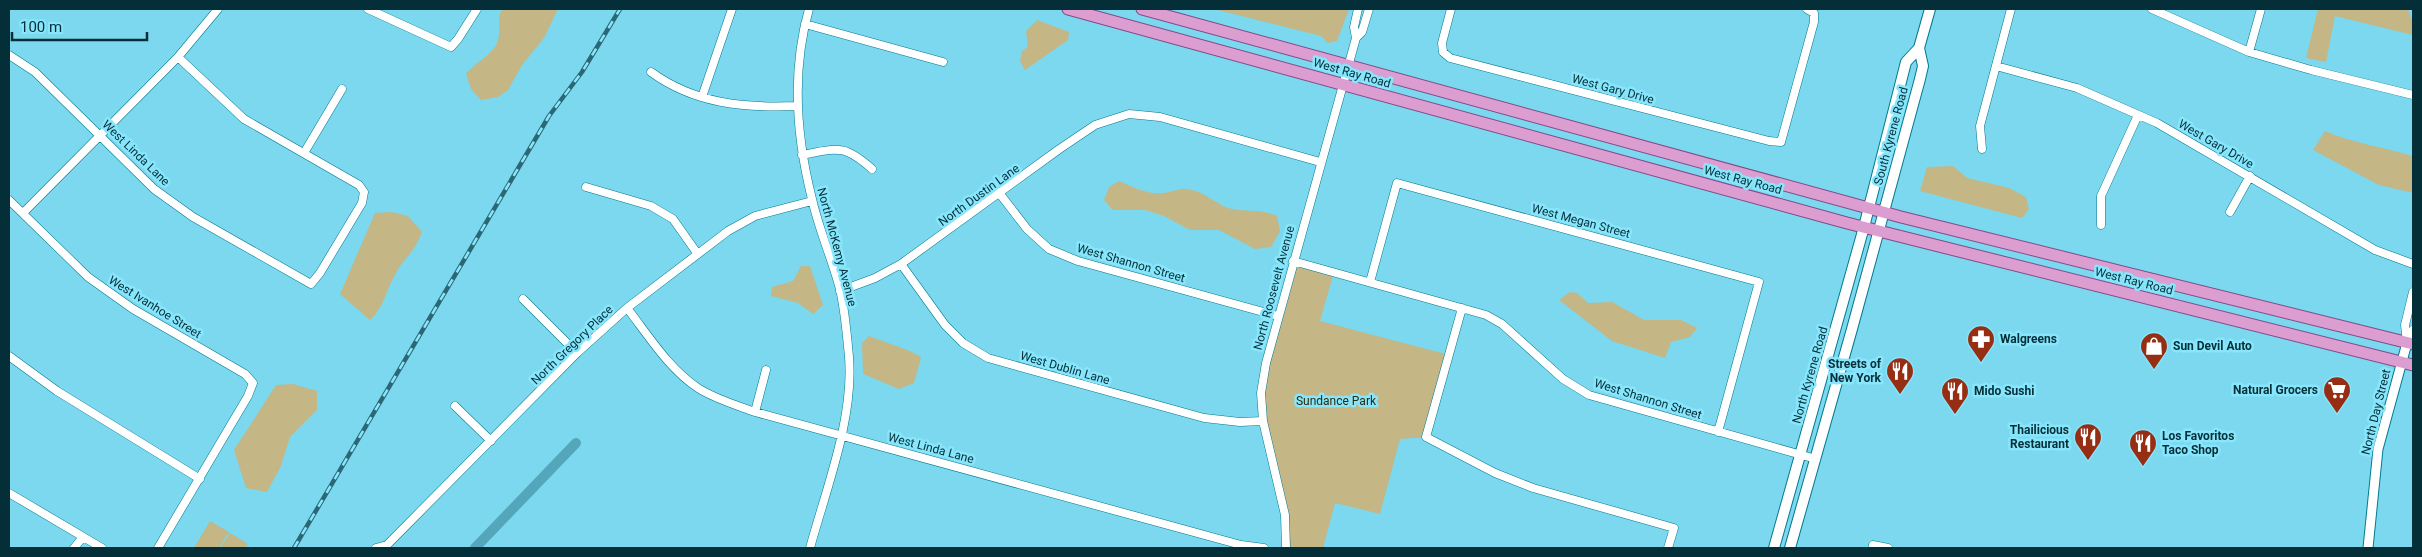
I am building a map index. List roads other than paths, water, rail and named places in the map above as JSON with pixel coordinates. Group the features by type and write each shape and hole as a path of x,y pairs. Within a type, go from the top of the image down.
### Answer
{"main road":[{"name":"West Ray Road","path":"1068,9 1879,231 2408,363"},
{"name":"West Ray Road","path":"1142,9 1884,212 2410,344"},
{"name":"South Kyrene Road","path":"1879,231 1923,66 1920,48 1930,9"},
{"name":"South Kyrene Road","path":"1869,208 1906,62 1920,48"},
{"name":"North Kyrene Road","path":"1774,548 1869,208"},
{"path":"1790,548 1879,231"}],"street":[{"path":"23,213 178,57 218,9"},
{"path":"368,9 451,47 476,9"},
{"path":"702,97 732,9"},
{"name":"North McKemy Avenue","path":"809,9 798,64 796,106 802,156 812,201 840,291 849,359 849,385 842,435 810,548"},
{"name":"North Roosevelt Avenue","path":"1356,38 1354,27 1358,9"},
{"name":"North Roosevelt Avenue","path":"1286,548 1285,516 1262,421 1261,393 1278,316 1347,65 1356,38 1362,32 1369,9"},
{"name":"West Gary Drive","path":"1451,9 1442,44 1443,52 1450,58 1769,141 1780,142 1807,49 1811,11"},
{"path":"1982,149 1980,126 2012,9"},
{"path":"2152,9 2249,52 2311,70 2413,95"},
{"path":"2249,52 2261,9"},
{"path":"805,24 943,62"},
{"name":"West Linda Lane","path":"9,55 35,72 101,134 154,189 193,217 311,284 320,273 362,203 364,192 359,185 304,154"},
{"path":"178,57 244,119 304,154 342,89"},
{"name":"West Gary Drive","path":"1996,66 2077,88 2171,130 2375,250 2413,264"},
{"path":"651,72 665,82 702,97 747,107 796,106"},
{"name":"North Dustin Lane","path":"840,291 875,278 901,264 1000,194 1058,150 1096,125 1128,114 1160,117 1320,162"},
{"path":"2101,225 2101,196 2138,115"},
{"path":"802,156 830,150 842,150 854,154 872,169"},
{"path":"2230,212 2250,176"},
{"name":"West Megan Street","path":"1370,282 1396,183 1759,282 1718,432"},
{"path":"586,188 651,206 673,219 697,252"},
{"name":"West Shannon Street","path":"1000,194 1027,229 1049,249 1078,262 1278,316"},
{"name":"West Ivanhoe Street","path":"9,200 88,277 133,309 245,374 253,383 248,396 200,479"},
{"name":"North Gregory Place","path":"376,548 387,545 577,354 627,308 697,252 755,216 812,201"},
{"name":"West Shannon Street","path":"1293,262 1486,315 1502,324 1563,379 1589,395 1816,459"},
{"name":"West Dublin Lane","path":"901,264 945,324 963,342 988,358 1204,418 1240,422 1262,421"},
{"name":"North Day Street","path":"2410,344 2405,325 2413,292"},
{"path":"523,299 577,354"},
{"name":"West Linda Lane","path":"627,308 670,363 698,388 728,403 755,412 1240,544 1264,548"},
{"path":"1462,308 1426,437 1495,473 1533,488 1674,528 1668,548"},
{"name":"North Day Street","path":"2368,548 2378,449 2408,363 2413,330"},
{"path":"9,356 56,391 200,479 158,548"},
{"path":"755,412 766,370"},
{"path":"456,406 491,441"},
{"path":"9,493 102,548"},
{"path":"74,548 83,537"},
{"path":"1873,545 1888,548"}],"waterway":[{"path":"475,548 576,443"}],"railway":[{"path":"294,548 549,116 582,72 620,9"}],"place":[{"name":"Walgreens","path":"1981,363"},
{"name":"Sun Devil Auto","path":"2154,370"},
{"name":"Streets of New York","path":"1900,395"},
{"name":"Natural Grocers","path":"2337,414"},
{"name":"Mido Sushi","path":"1955,415"},
{"name":"Thailicious Restaurant","path":"2088,461"},
{"name":"Los Favoritos Taco Shop","path":"2143,467"}],"park label":[{"name":"Sundance Park","path":"1336,401"}]}
